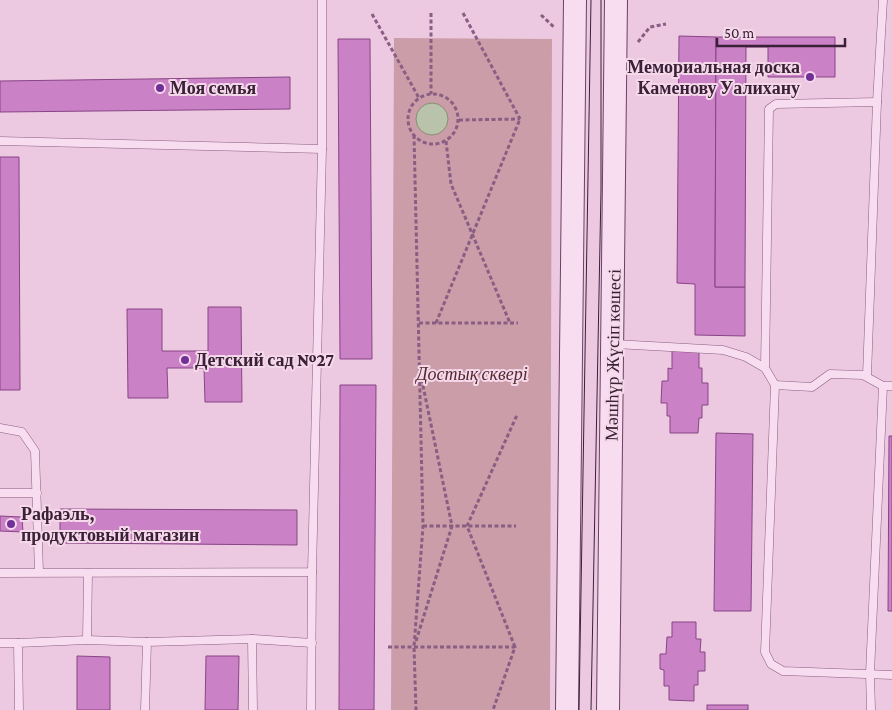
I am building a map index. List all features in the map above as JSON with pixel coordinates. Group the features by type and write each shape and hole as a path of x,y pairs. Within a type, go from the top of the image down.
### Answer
{"street":[{"path":"567,710 575,0"},
{"name":"Мәшһүр Жүсіп көшесі","path":"608,710 616,0"}],"lane":[{"path":"311,710 312,572 322,149 322,0"},
{"path":"867,376 877,102 883,0"},
{"path":"877,102 776,104 769,109 765,368 775,386 765,652 771,664 783,671 892,675"},
{"path":"0,141 322,149"},
{"path":"613,344 723,350 746,357 765,368"},
{"path":"775,386 812,387 830,374 867,376 883,386 892,386"},
{"path":"871,710 870,673 883,386"},
{"path":"0,428 22,432 35,451 39,572"},
{"path":"0,493 37,492"},
{"path":"0,572 312,572"},
{"path":"87,640 88,572"},
{"path":"0,643 87,640 147,642 252,639 312,643"},
{"path":"252,639 252,710"},
{"path":"145,710 147,642"},
{"path":"18,643 18,710"}],"path":[{"path":"431,13 431,94"},
{"path":"463,13 520,119"},
{"path":"372,14 419,98"},
{"path":"541,15 554,27 555,34"},
{"path":"638,42 650,27 666,24"},
{"path":"431,94 440,94 448,98 458,111 459,120 457,128 452,136 438,144 429,144 421,141 414,135 408,120 409,111 413,104 419,98 431,94"},
{"path":"459,120 520,119"},
{"path":"436,323 520,119"},
{"path":"414,135 422,526 414,647 416,710"},
{"path":"446,141 451,184 510,324"},
{"path":"419,323 518,323"},
{"path":"420,372 517,373"},
{"path":"414,647 452,526 420,372"},
{"path":"493,710 515,647 467,526 517,415"},
{"path":"422,526 516,526"},
{"path":"388,647 515,647"}],"green space":[{"name":"Достық сквері","path":"394,38 552,39 550,710 391,710"}],"shaded area":[{"path":"432,103 444,107 448,119 444,131 432,135 420,131 416,119 420,107"}],"building":[{"path":"679,36 716,37 715,287 745,287 745,336 695,335 695,284 677,283"},
{"path":"716,37 835,37 835,77 768,77 768,47 746,47 745,287 715,287"},
{"path":"338,39 370,39 372,359 340,359"},
{"path":"290,77 290,109 0,112 0,81"},
{"path":"0,157 19,157 20,390 0,390"},
{"name":"Детский сад №27","path":"208,307 241,307 242,402 205,402 204,368 167,368 168,398 128,398 127,309 162,309 162,351 208,351"},
{"path":"672,351 699,352 699,368 702,368 702,383 708,383 708,405 702,405 702,418 699,418 698,433 670,433 670,416 667,416 667,403 661,403 662,381 668,381 668,368 672,369"},
{"path":"340,385 376,385 374,710 339,710"},
{"path":"716,433 753,434 751,611 714,611"},
{"path":"889,436 892,436 892,611 888,611"},
{"path":"60,509 297,510 297,545 60,543"},
{"name":"Рафаэль, продуктовый магазин","path":"0,516 22,517 23,532 0,531"},
{"path":"672,622 696,622 696,639 701,639 700,652 705,652 705,671 698,671 698,685 694,685 694,701 669,700 669,686 664,686 664,670 660,669 660,654 666,654 667,637 672,637"},
{"path":"77,656 110,657 110,710 77,710"},
{"path":"206,656 239,656 238,710 205,710"},
{"path":"707,705 748,705 748,710 707,710"}],"tram line":[{"path":"579,710 591,0"},
{"path":"591,710 601,190 601,0"}],"place":[{"name":"Мемориальная доска Каменову Уалихану","path":"810,77"},
{"name":"Моя семья","path":"160,88"},
{"name":"Детский сад №27","path":"185,360"},
{"name":"Рафаэль, продуктовый магазин","path":"11,524"}]}
